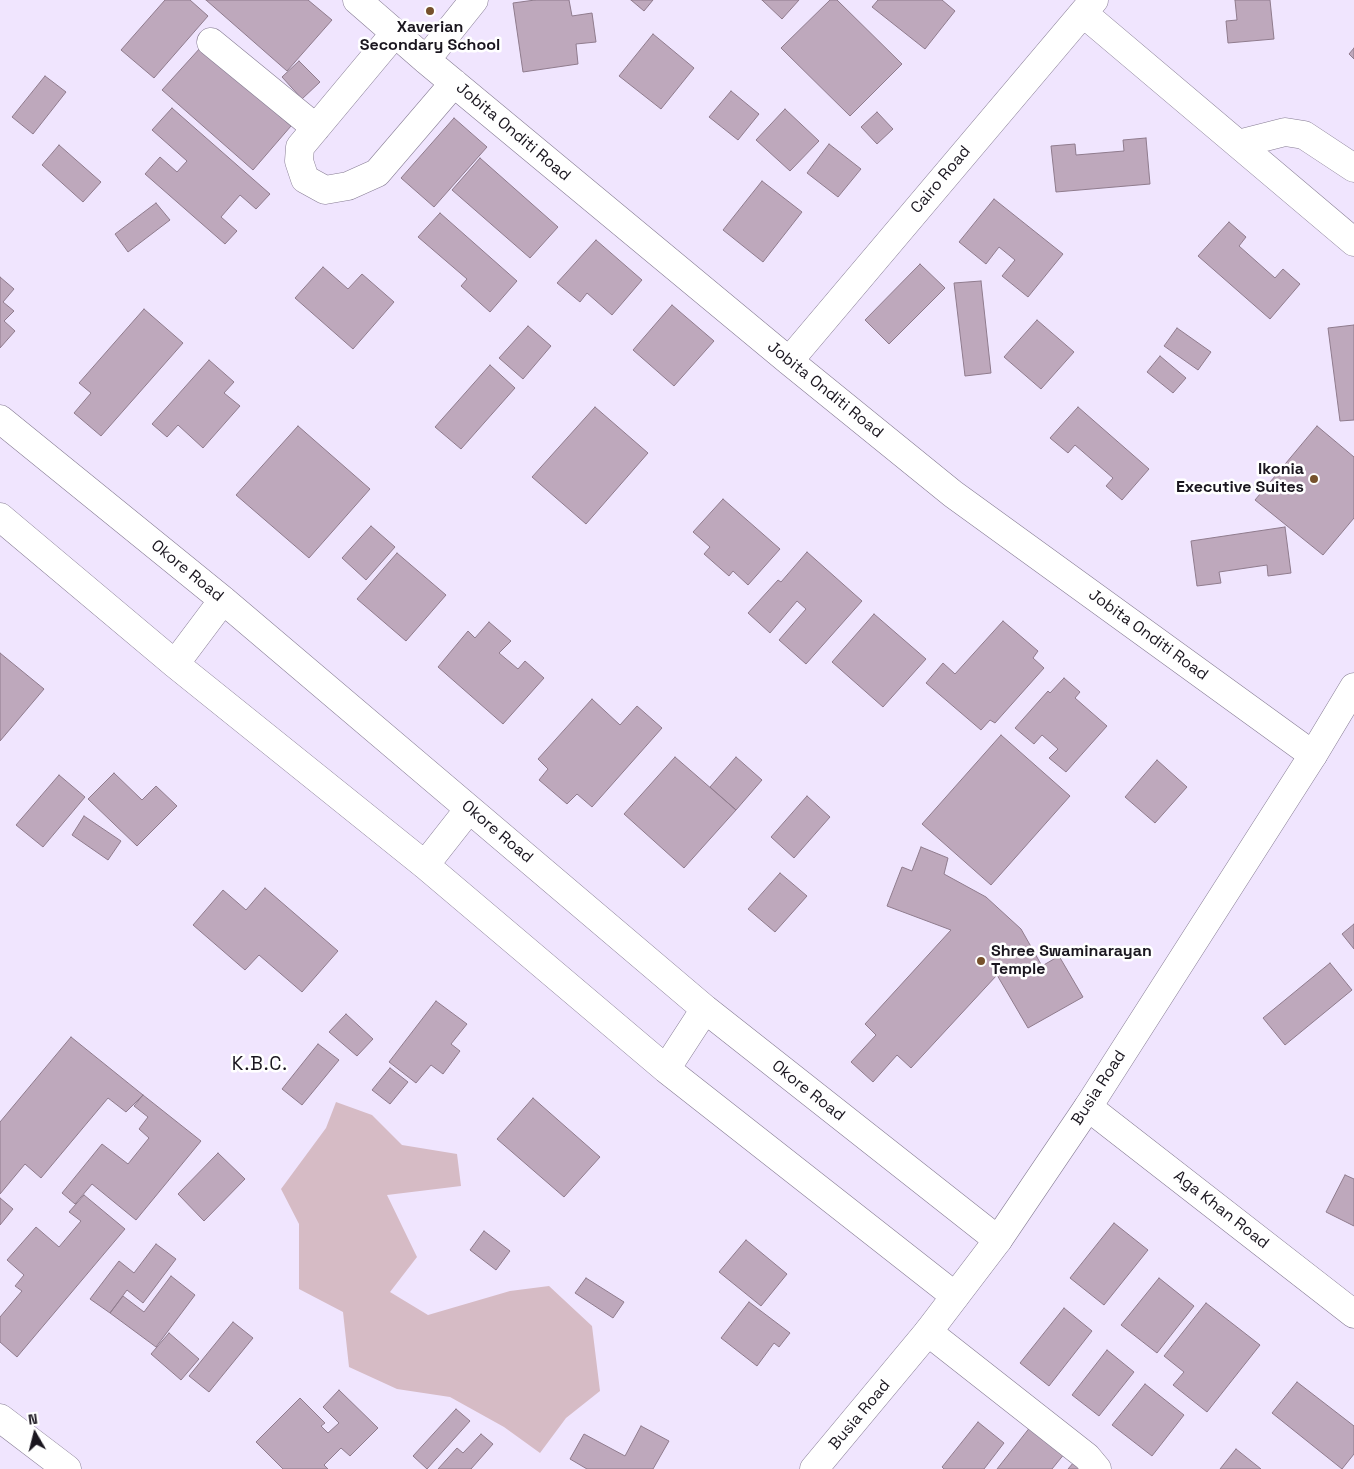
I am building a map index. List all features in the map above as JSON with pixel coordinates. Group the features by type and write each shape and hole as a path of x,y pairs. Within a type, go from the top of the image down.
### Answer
{"street":[{"name":"Jobita Onditi Road","path":"357,0 426,60 789,361 953,494 1313,755"},
{"path":"426,60 474,0"},
{"path":"1089,7 1238,144 1354,242"},
{"name":"Cairo Road","path":"789,361 1089,7"},
{"path":"395,33 300,147 299,161 305,178 325,190 348,186 377,173 454,83"},
{"path":"211,42 316,128"},
{"path":"1238,144 1285,132 1304,135 1354,168"},
{"name":"Okore Road","path":"0,420 223,600 705,1009 998,1240"},
{"path":"0,517 176,664 425,865 666,1069 955,1296"},
{"path":"176,664 223,600"},
{"name":"Busia Road","path":"814,1469 928,1332 998,1240 1088,1107 1313,755 1354,687"},
{"path":"425,865 469,809"},
{"path":"666,1069 705,1009"},
{"name":"Aga Khan Road","path":"1088,1107 1354,1314"},
{"path":"928,1332 1087,1457 1097,1469"},
{"path":"0,1418 67,1469"}],"shaded area":[{"path":"336,1102 372,1115 402,1145 457,1154 461,1186 387,1195 417,1257 390,1292 428,1315 510,1291 549,1286 592,1326 600,1391 566,1418 540,1453 504,1427 450,1397 397,1389 349,1367 343,1312 299,1289 299,1224 281,1189 326,1128"}],"building":[{"path":"165,0 190,0 208,16 154,78 121,50"},
{"path":"206,0 308,0 332,20 287,71"},
{"path":"535,0 569,0 572,16 592,13 596,42 576,44 578,64 523,72 513,3"},
{"path":"631,0 653,0 644,11"},
{"path":"762,0 799,0 782,19"},
{"path":"830,0 837,0 902,64 850,116 781,48"},
{"path":"878,0 942,0 955,11 925,49 872,7"},
{"path":"1235,0 1270,0 1274,39 1228,43 1226,21 1237,20"},
{"path":"653,34 694,68 661,109 619,76"},
{"path":"201,47 291,126 253,170 162,90"},
{"path":"1354,48 1354,59 1349,54"},
{"path":"299,61 320,82 302,99 282,77"},
{"path":"45,76 66,92 33,134 12,117"},
{"path":"731,91 759,114 738,140 709,117"},
{"path":"172,108 270,194 256,209 240,195 221,217 237,231 225,244 145,174 160,157 177,172 187,161 152,130"},
{"path":"785,109 819,141 790,171 756,140"},
{"path":"877,112 893,129 877,144 861,127"},
{"path":"454,118 487,147 434,207 401,178"},
{"path":"1146,138 1150,184 1056,192 1051,146 1075,144 1076,155 1124,151 1123,140"},
{"path":"829,144 861,169 838,197 807,173"},
{"path":"59,145 101,182 83,202 42,165"},
{"path":"480,158 558,227 530,258 452,190"},
{"path":"762,181 802,212 763,262 723,230"},
{"path":"994,199 1063,254 1028,297 1002,276 1015,260 999,247 986,264 959,242"},
{"path":"156,203 170,220 128,252 115,234"},
{"path":"440,213 517,281 490,312 461,286 467,279 418,237"},
{"path":"1229,222 1246,237 1239,246 1275,278 1283,269 1300,284 1270,319 1198,256"},
{"path":"596,240 642,280 612,315 587,293 580,302 557,283"},
{"path":"920,264 945,288 889,344 865,320"},
{"path":"323,267 348,289 362,274 394,302 353,349 295,298"},
{"path":"0,277 14,289 3,302 14,311 4,321 15,331 0,348"},
{"path":"981,281 991,373 965,376 954,283"},
{"path":"672,305 714,341 674,386 633,350"},
{"path":"144,309 183,343 101,436 74,413 91,393 79,383"},
{"path":"1037,320 1074,352 1041,389 1004,357"},
{"path":"1354,325 1354,420 1340,421 1328,328"},
{"path":"528,326 551,346 523,379 499,358"},
{"path":"1177,328 1211,352 1198,370 1164,346"},
{"path":"1160,356 1186,378 1173,393 1147,372"},
{"path":"209,360 234,382 224,393 240,406 203,448 178,425 167,437 152,424"},
{"path":"490,365 515,388 461,449 435,427"},
{"path":"595,407 648,453 586,524 532,477"},
{"path":"1078,407 1149,469 1122,500 1106,486 1113,478 1075,445 1068,453 1050,438"},
{"path":"298,426 370,489 309,558 236,495"},
{"name":"Ikonia Executive Suites","path":"1317,426 1354,457 1354,518 1323,555 1255,500"},
{"path":"723,499 780,549 748,585 733,571 729,576 704,554 710,547 693,532"},
{"path":"371,526 395,547 366,580 342,558"},
{"path":"1285,527 1291,573 1268,576 1267,565 1219,572 1221,583 1197,586 1191,541"},
{"path":"807,552 862,601 806,664 779,640 806,609 797,601 770,633 748,613 778,580 781,582"},
{"path":"397,553 446,595 406,641 357,599"},
{"path":"874,614 926,659 883,707 832,662"},
{"path":"1003,621 1038,651 1033,658 1044,668 995,723 990,720 981,730 926,683 943,663 955,674"},
{"path":"489,622 511,641 499,653 518,669 525,661 544,678 503,724 438,667 468,631 475,638"},
{"path":"0,653 44,689 0,741"},
{"path":"1064,678 1080,692 1075,698 1107,726 1066,772 1049,758 1058,749 1042,735 1034,744 1015,728 1048,691 1050,693"},
{"path":"592,699 620,725 637,706 662,728 592,807 577,794 567,804 539,780 548,769 538,759"},
{"path":"1001,735 1070,796 991,885 922,824"},
{"path":"675,757 736,810 684,868 624,814"},
{"path":"736,757 762,780 736,810 710,787"},
{"path":"1157,760 1187,787 1155,823 1125,797"},
{"path":"114,773 142,800 156,786 177,806 137,846 88,799"},
{"path":"59,775 85,797 43,847 16,825"},
{"path":"807,796 830,817 794,858 771,837"},
{"path":"84,816 121,841 108,860 72,835"},
{"name":"Shree Swaminarayan Temple","path":"921,847 948,858 944,874 986,897 1021,929 1042,966 1059,956 1083,997 1028,1028 997,975 911,1068 897,1055 873,1082 851,1062 876,1035 865,1024 951,930 887,906 902,867 912,871"},
{"path":"780,873 807,896 775,932 748,909"},
{"path":"265,888 338,951 302,992 259,955 245,970 193,925 223,890 246,910"},
{"path":"1354,924 1354,949 1342,934"},
{"path":"1330,963 1352,990 1285,1045 1263,1018"},
{"path":"436,1001 467,1024 451,1044 460,1051 443,1074 431,1065 416,1083 389,1062"},
{"path":"346,1014 373,1039 357,1056 329,1032"},
{"path":"71,1037 143,1095 126,1112 108,1098 41,1178 25,1164 0,1194 0,1122"},
{"path":"318,1044 339,1060 302,1105 282,1089"},
{"path":"390,1068 408,1082 390,1104 372,1090"},
{"path":"143,1095 201,1141 136,1220 92,1184 75,1204 62,1193 102,1144 128,1164 149,1138 139,1129 148,1117 134,1106"},
{"path":"533,1098 600,1157 564,1197 497,1139"},
{"path":"218,1153 245,1179 204,1221 178,1194"},
{"path":"1345,1175 1354,1179 1354,1226 1326,1212"},
{"path":"84,1195 125,1229 17,1357 0,1342 0,1317 22,1291 15,1286 24,1275 7,1260 36,1227 59,1247 81,1221 69,1212"},
{"path":"0,1198 13,1209 0,1225"},
{"path":"1114,1223 1148,1250 1104,1305 1070,1278"},
{"path":"484,1231 510,1251 496,1270 470,1250"},
{"path":"746,1240 787,1274 761,1306 719,1272"},
{"path":"156,1244 176,1259 143,1303 127,1290 110,1313 90,1299 119,1261 134,1273"},
{"path":"171,1276 195,1295 156,1347 110,1313 123,1296 144,1312"},
{"path":"586,1278 624,1302 613,1318 575,1293"},
{"path":"1159,1278 1194,1306 1157,1353 1121,1325"},
{"path":"749,1302 790,1333 779,1347 774,1343 757,1366 721,1338"},
{"path":"1206,1303 1260,1345 1207,1412 1173,1385 1184,1372 1164,1356"},
{"path":"1064,1308 1092,1331 1049,1386 1020,1363"},
{"path":"233,1322 253,1338 209,1392 189,1376"},
{"path":"169,1333 199,1359 181,1380 151,1354"},
{"path":"1107,1350 1134,1372 1099,1416 1072,1395"},
{"path":"1297,1382 1354,1426 1354,1454 1342,1469 1272,1413"},
{"path":"1145,1384 1184,1415 1152,1456 1112,1425"},
{"path":"339,1390 378,1428 350,1456 341,1448 324,1465 328,1469 283,1469 256,1442 300,1398 325,1423 321,1426 328,1433 339,1423 323,1407"},
{"path":"456,1409 470,1421 427,1469 413,1456"},
{"path":"978,1422 1004,1443 984,1469 944,1469 942,1467"},
{"path":"641,1426 669,1441 653,1469 587,1469 570,1459 584,1434 625,1456"},
{"path":"1031,1426 1065,1453 1052,1469 997,1469"},
{"path":"481,1434 493,1444 471,1469 438,1469 457,1448 463,1453"},
{"path":"1236,1449 1261,1469 1220,1469"},
{"path":"1074,1462 1083,1469 1068,1469"}],"place":[{"name":"Xaverian Secondary School","path":"430,11"},
{"name":"Ikonia Executive Suites","path":"1314,479"},
{"name":"Shree Swaminarayan Temple","path":"981,961"}],"district":[{"name":"K.B.C.","path":"260,1065"}]}
